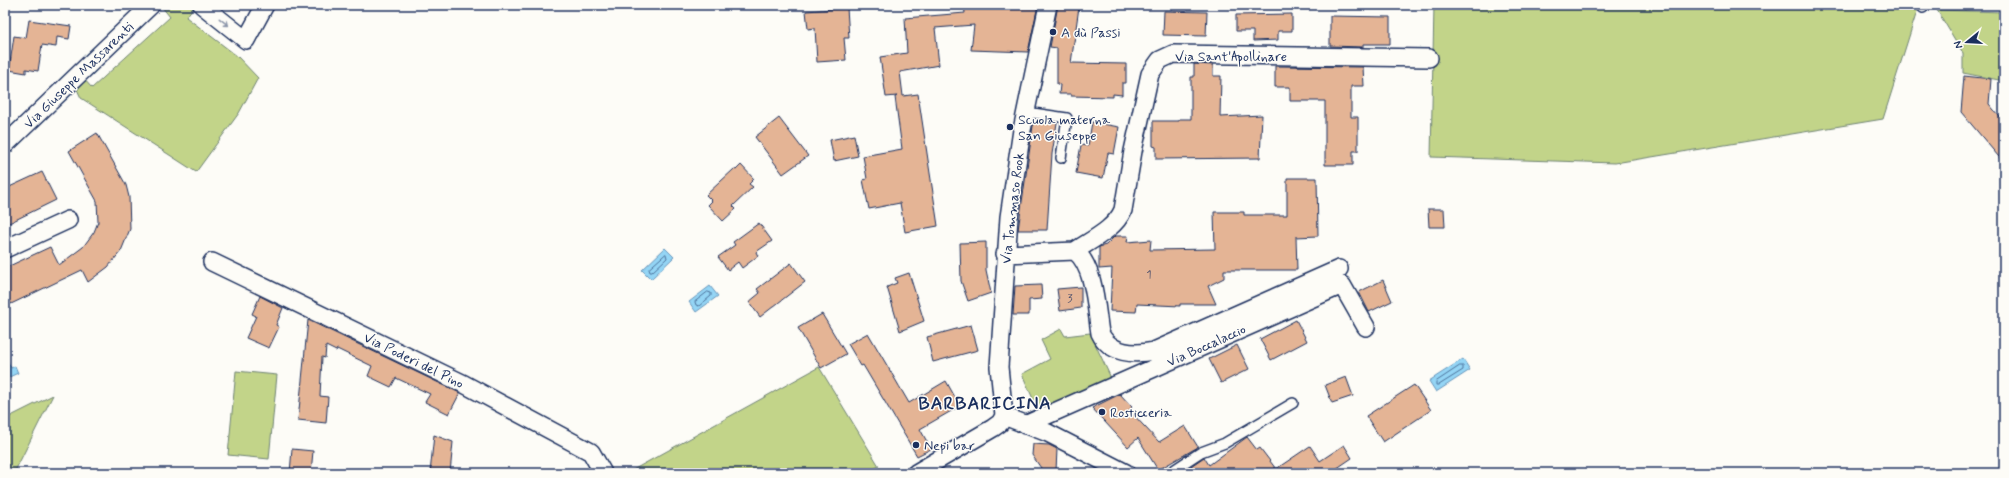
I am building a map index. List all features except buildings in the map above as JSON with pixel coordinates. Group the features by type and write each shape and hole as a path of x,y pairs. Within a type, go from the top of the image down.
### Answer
{"street":[{"name":"Via Giuseppe Massarenti","path":"5,145 132,12 151,5"},
{"path":"202,5 246,40 265,5"},
{"name":"Via Tommaso Rook","path":"1004,416 999,366 1005,254 1010,210 1026,112 1048,5"},
{"name":"Via Sant'Apollinare","path":"1075,251 1113,224 1120,217 1123,210 1148,80 1153,68 1164,57 1172,54 1429,58"},
{"path":"5,249 68,220"},
{"path":"1005,254 1075,251 1084,262 1090,274 1100,333 1103,339 1114,348 1129,353 1154,351 1340,268"},
{"name":"Via Poderi del Pino","path":"212,262 464,384 591,452 603,473"},
{"name":"Via Boccalaccio","path":"1025,425 1342,285 1366,327"},
{"path":"916,473 1000,423 1004,416 1048,433 1126,473"}],"lane":[{"path":"1026,112 1067,118 1061,158"},
{"path":"1169,473 1201,452 1225,443 1293,404"}],"green space":[{"path":"164,5 190,5 193,8 186,17 237,56 258,78 239,113 196,172 81,98 76,87 83,78 92,88 170,17 162,7"},
{"path":"1434,5 1919,5 1883,119 1615,163 1431,157"},
{"path":"1937,10 2004,12 2004,81 1963,73 1963,53"},
{"path":"1061,329 1065,336 1090,333 1111,378 1038,410 1022,374 1050,359 1041,340"},
{"path":"819,367 879,466 867,473 632,473 631,471"},
{"path":"236,371 277,375 269,459 228,455"},
{"path":"53,395 14,473 5,473 5,419"}],"water":[{"path":"665,248 674,257 651,279 642,270"},
{"path":"710,286 718,296 696,312 689,302"},
{"path":"5,356 11,368 15,366 18,373 5,379"},
{"path":"1463,359 1470,370 1436,392 1429,381"}],"place":[{"name":"A dù Passi","path":"1053,32"},
{"name":"Scuola materna San Giuseppe","path":"1010,127"},
{"name":"Rosticceria","path":"1102,412"},
{"name":"Nepi bar","path":"916,445"}],"district":[{"name":"BARBARICINA","path":"985,403"}]}
